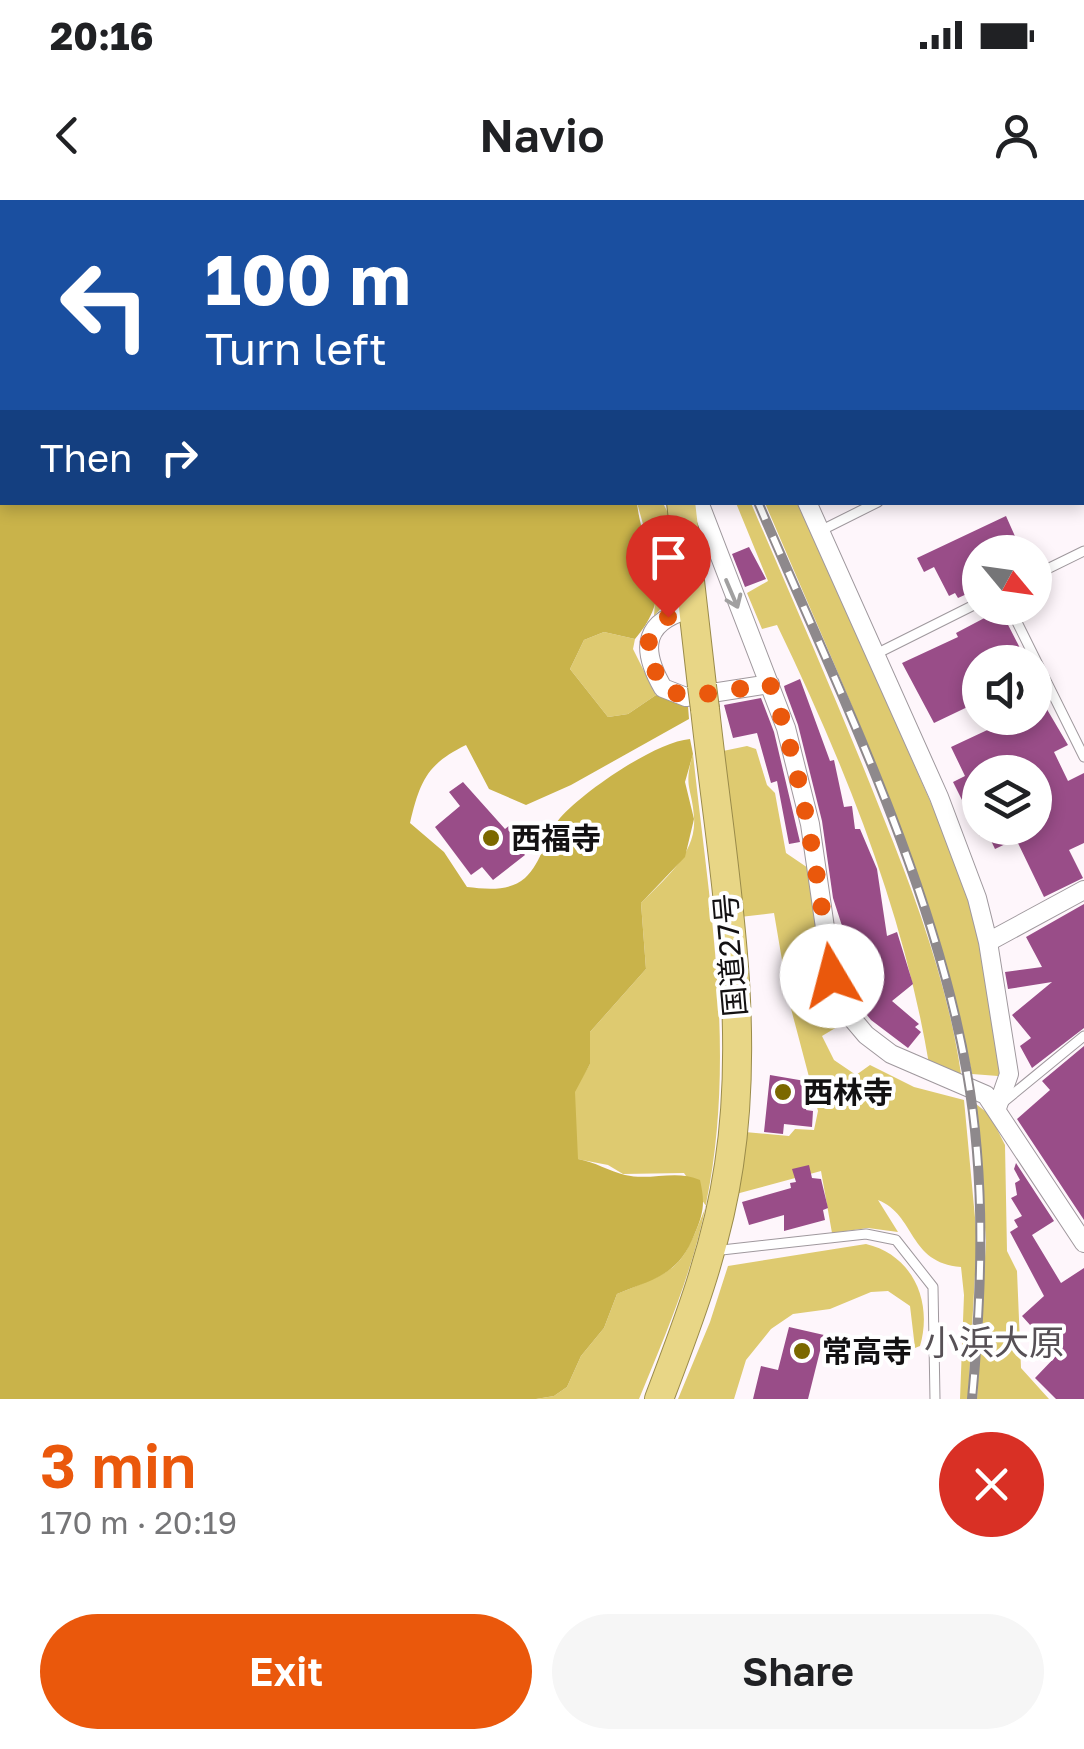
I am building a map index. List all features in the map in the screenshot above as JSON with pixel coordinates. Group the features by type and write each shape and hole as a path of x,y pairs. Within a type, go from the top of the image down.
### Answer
{"highway":[{"name":"国道27号","path":"659,1399 711,1252 729,1167 738,1046 682,505"}],"street":[{"path":"701,505 720,564 786,728 810,824 832,976 844,1009 866,1035 892,1054 976,1088 997,1108 1005,1126 1084,1243"},
{"path":"810,505 966,866 988,942 1009,1074 997,1108"},
{"path":"694,608 668,617 647,642 646,651 663,688 686,697 770,684"},
{"path":"988,942 1084,890"}],"lane":[{"path":"822,530 872,505"},
{"path":"1052,567 1084,551"},
{"path":"876,654 962,611"},
{"path":"1018,625 1084,757"},
{"path":"997,1108 1084,1036"},
{"path":"711,1252 866,1234 896,1240 933,1287 936,1399"}],"shaded area":[{"path":"0,505 637,505 655,572 655,603 635,639 604,632 584,640 570,669 608,717 628,714 656,695 688,706 689,719 571,785 526,805 489,789 466,745 442,759 427,775 410,823 444,852 467,887 512,886 531,872 555,825 571,807 640,758 690,739 693,754 685,782 694,819 685,857 641,903 646,969 590,1032 590,1064 575,1092 578,1159 625,1175 682,1175 700,1180 702,1213 682,1258 655,1279 617,1294 604,1328 581,1356 567,1387 554,1396 0,1399"},
{"path":"638,505 664,505 668,513 677,591 654,616 657,573"},
{"path":"737,505 752,505 896,850 940,976 961,1074 929,1064 904,950 869,839 826,731 777,625 762,629 747,593 768,581"},
{"path":"766,505 800,505 960,869 981,942 1001,1069 998,1076 972,1074 934,927 855,713"},
{"path":"604,632 635,639 633,649 656,695 628,714 608,717 570,669 584,640"},
{"path":"747,746 756,749 767,785 775,793 786,853 808,868 826,988 842,1024 822,1036 834,1060 856,1075 870,1065 914,1087 964,1100 977,1239 968,1399 960,1399 964,1295 961,1267 931,1257 900,1216 878,1200 898,1232 868,1228 832,1233 821,1171 736,1194 745,1132 789,1136 795,1129 814,1130 818,1111 789,1001 774,913 740,917 723,751"},
{"path":"693,754 720,1035 715,1148 706,1206 684,1173 623,1174 608,1165 577,1159 574,1091 590,1064 590,1032 646,969 641,903 669,875 690,843 694,817 688,781"},
{"path":"976,1104 990,1115 1005,1145 1007,1251 1017,1271 1021,1368 1049,1399 977,1399 986,1241"},
{"path":"705,1208 686,1279 639,1399 536,1399 554,1396 567,1387 581,1356 604,1328 617,1294 655,1278 684,1255"},
{"path":"866,1244 896,1258 916,1283 924,1313 920,1346 915,1348 910,1306 888,1291 871,1292 830,1309 793,1314 771,1329 746,1360 734,1399 678,1399 728,1266"}],"building":[{"path":"1006,516 1014,535 966,535"},
{"path":"962,537 962,596 958,598 955,593 949,596 934,567 924,572 917,558"},
{"path":"749,547 766,579 745,587 732,554"},
{"path":"971,625 1008,625 1018,645 962,645 962,710 934,723 902,663 958,637 956,633"},
{"path":"800,679 830,761 834,760 844,807 852,806 855,829 860,829 877,869 887,936 897,932 913,984 892,1001 919,1024 915,1027 921,1032 908,1048 871,1020 854,999 844,973 838,933 844,932 833,898 822,821 784,686"},
{"path":"761,698 774,732 800,842 789,844 777,781 771,783 757,733 733,738 724,705"},
{"path":"1052,718 1068,745 1054,752 1068,781 1084,773 1084,843 1069,850 1083,878 1044,897 1019,845 1052,845 1052,755 962,755 962,770 951,747 977,735 1052,735"},
{"path":"962,778 962,800 953,782"},
{"name":"西福寺","path":"463,782 505,829 510,825 522,840 516,844 525,855 493,880 482,867 471,875 435,827 460,806 449,792"},
{"path":"1084,904 1084,1028 1032,1068 1020,1046 1031,1038 1012,1015 1052,982 1008,989 1005,972 1042,967 1026,937"},
{"path":"1084,1046 1084,1220 1017,1119 1050,1090 1042,1081"},
{"path":"770,1075 805,1081 802,1095 809,1096 806,1110 813,1111 812,1127 784,1124 783,1134 764,1132"},
{"path":"1016,1163 1054,1221 1032,1235 1061,1283 1084,1268 1084,1399 1056,1399 1035,1378 1057,1355 1022,1316 1044,1296 1010,1232 1018,1227 1014,1220 1022,1216 1011,1198 1017,1195 1015,1183 1020,1180 1014,1169"},
{"path":"809,1165 812,1178 821,1179 828,1208 823,1210 825,1220 784,1231 784,1215 749,1225 742,1202 791,1188 790,1183 796,1182 792,1169"},
{"name":"常高寺","path":"789,1327 824,1335 808,1399 753,1399 761,1366 778,1370"}],"railway":[{"path":"759,505 879,783 931,927 951,1000 967,1073 980,1195 980,1276 972,1399"}],"place":[{"name":"西福寺","path":"491,838"},
{"name":"西林寺","path":"783,1092"},
{"name":"常高寺","path":"802,1351"}],"district":[{"name":"小浜大原","path":"994,1342"}],"route":[{"path":"668,617 652,632 646,651 663,688 672,694 718,694 770,684 786,728 810,824 832,976"}]}
